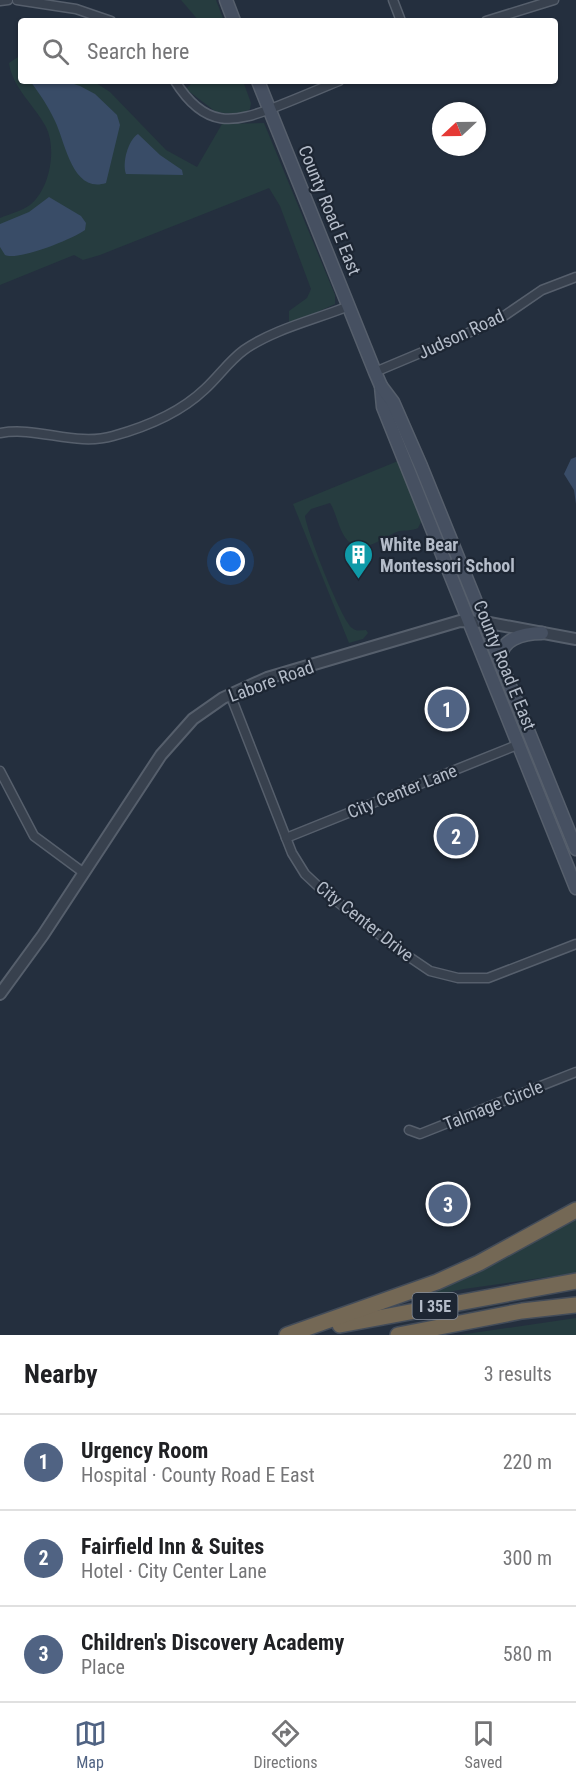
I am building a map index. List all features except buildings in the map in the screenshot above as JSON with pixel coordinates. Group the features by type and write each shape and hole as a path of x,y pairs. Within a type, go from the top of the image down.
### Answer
{"highway":[{"path":"287,1335 437,1282 484,1261 576,1210"},
{"name":"I 35E","path":"295,1335 446,1304 576,1281"},
{"name":"I 35E","path":"398,1335 522,1311 576,1305"}],"main road":[{"path":"225,0 233,18"},
{"name":"County Road E East","path":"259,84 375,372 381,386 393,402 576,849"},
{"name":"County Road E East","path":"381,386 383,407 576,888"},
{"path":"502,666 500,654 507,642 524,635 542,633"}],"street":[{"path":"0,1 8,0"},
{"path":"17,0 76,9 102,18"},
{"path":"393,0 400,18"},
{"path":"496,18 554,0"},
{"path":"178,84 192,101 220,119 240,120 332,84"},
{"name":"Judson Road","path":"375,372 475,330 504,316 542,290 576,277"},
{"path":"0,433 30,432 84,440 125,432 167,415 195,398 231,360 257,342 349,306"},
{"name":"Labore Road","path":"0,994 84,873 165,749 193,719 230,694 273,676 467,620 576,639"},
{"name":"City Center Drive","path":"230,694 286,838 305,874 399,950 430,971 458,978 489,978 576,944"},
{"name":"City Center Lane","path":"286,838 517,745"},
{"path":"0,771 34,836 84,873"},
{"name":"Talmage Circle","path":"409,1130 420,1134 576,1072"}],"green space":[{"path":"181,0 216,0 223,18 196,18"},
{"path":"18,57 18,84 98,84 110,92 166,150 197,167 222,124 264,123 335,295 335,304 289,325 289,311 307,298 311,289 280,206 269,188 100,255 83,260 74,255 0,285 0,218 27,207 37,198 47,179 51,157 51,146 46,127 14,80 9,63"},
{"path":"191,84 244,84 251,103 250,109 241,115 216,112 186,89"},
{"path":"398,461 422,520 418,528 394,533 368,546 361,547 354,545 345,537 330,503 311,509 305,516 325,575 340,609 352,628 366,630 368,633 363,639 349,643 293,504"},
{"path":"576,1220 576,1273 464,1289 400,1302 466,1275"},
{"path":"576,1318 576,1335 459,1335"}],"water":[{"path":"32,84 74,84 95,94 117,115 120,125 106,183 94,184 85,181 78,173 44,100"},
{"path":"138,134 160,155 182,170 183,175 126,174 127,152 131,141"},
{"path":"49,197 81,216 86,223 85,230 33,252 5,255 0,247 0,224 29,212"},
{"path":"576,457 576,504 574,490 564,474 571,459"}],"place":[{"name":"White Bear Montessori School","path":"359,580"},
{"name":"Urgency Room","path":"447,709"},
{"name":"Fairfield Inn & Suites","path":"456,836"},
{"name":"Children's Discovery Academy","path":"448,1204"}]}
